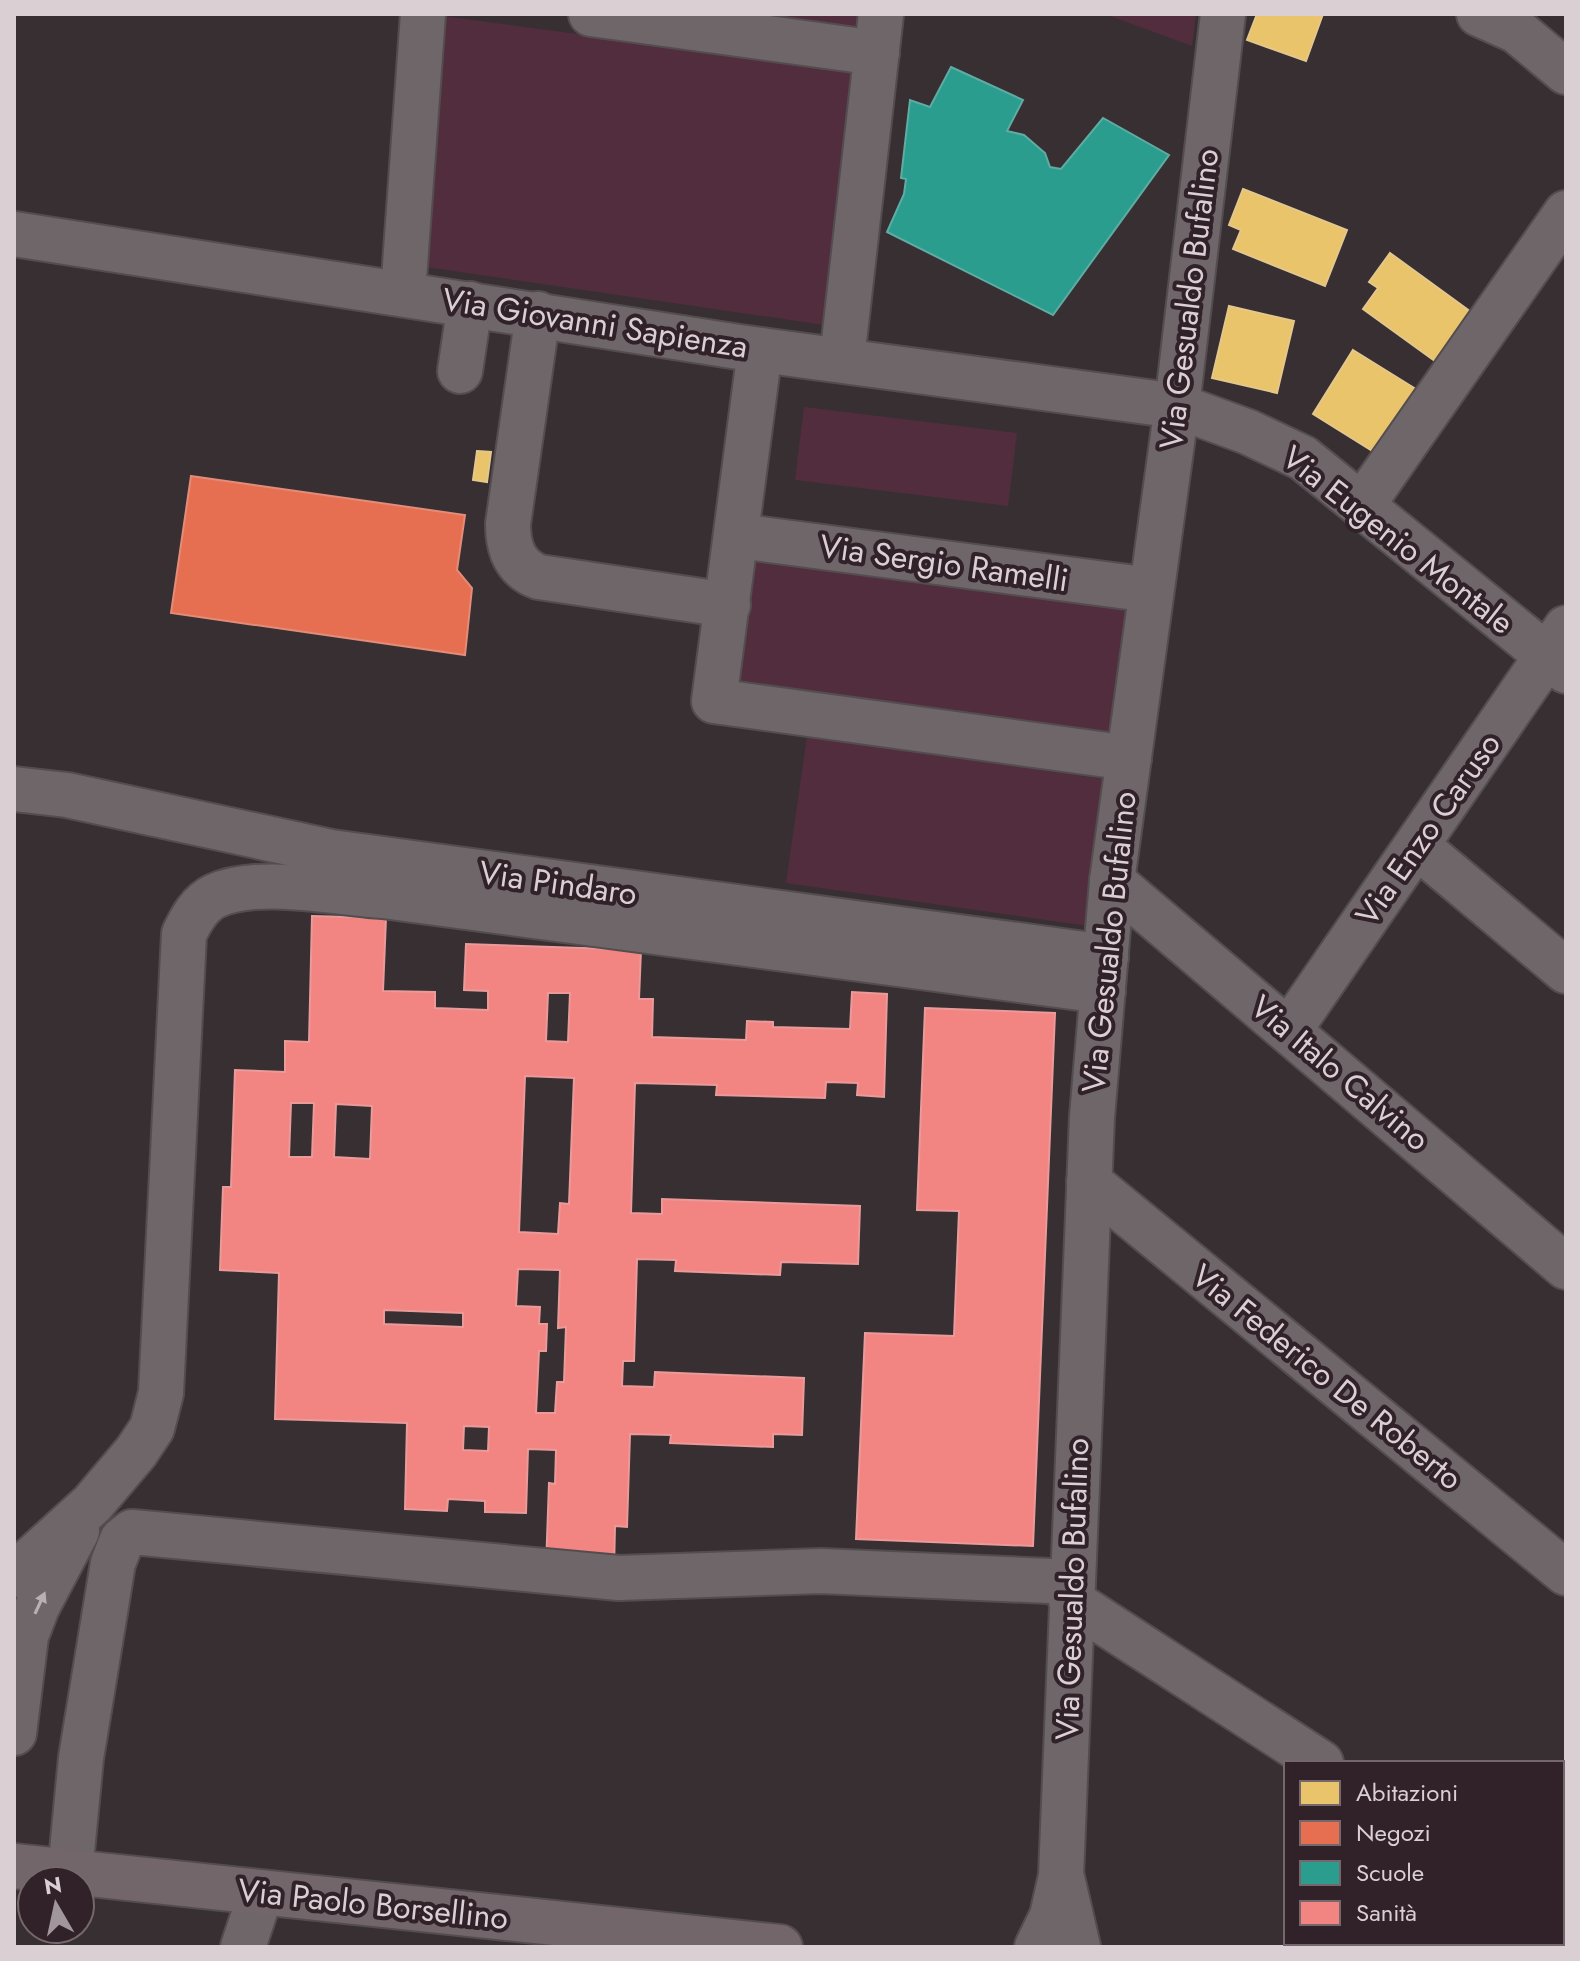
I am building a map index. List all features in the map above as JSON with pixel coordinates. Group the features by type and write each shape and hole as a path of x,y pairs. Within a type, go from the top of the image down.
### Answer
{"main road":[{"name":"Via Paolo Borsellino","path":"96,1875 261,1893 563,1936 780,1947"}],"street":[{"path":"403,293 423,14"},
{"path":"591,14 879,34 842,359"},
{"name":"Via Gesualdo Bufalino","path":"1061,1876 1089,1182 1112,881 1177,406 1223,14"},
{"path":"1479,14 1517,31 1566,72"},
{"path":"1363,504 1566,213"},
{"name":"Via Giovanni Sapienza","path":"14,234 760,350 1177,406"},
{"path":"460,371 470,304"},
{"path":"538,314 508,524 508,544 515,558 525,572 539,577 728,605"},
{"path":"760,350 714,701 1129,758"},
{"name":"Via Eugenio Montale","path":"1177,406 1248,432 1303,458 1560,652"},
{"name":"Via Sergio Ramelli","path":"738,536 1151,590"},
{"name":"Via Enzo Caruso","path":"1290,1029 1417,846 1560,652"},
{"name":"Via Pindaro","path":"14,789 67,795 331,852 1104,974"},
{"path":"1417,846 1566,971"},
{"name":"Via Italo Calvino","path":"1112,881 1290,1029 1566,1267"},
{"path":"14,1575 92,1504 152,1428 161,1393 184,934 192,915 212,897 236,889 263,887 383,896 1104,974"},
{"name":"Via Federico De Roberto","path":"1089,1182 1566,1573"},
{"path":"14,1733 26,1636 37,1607 92,1504"},
{"path":"71,1865 81,1758 113,1563 122,1540 132,1532 619,1578 821,1571 1072,1591 1318,1761"},
{"path":"1037,1947 1052,1916 1061,1876"},
{"path":"1061,1876 1078,1947"},
{"path":"243,1947 261,1893"}],"shaded area":[{"path":"740,14 862,14 860,30"},
{"path":"1105,14 1196,14 1192,46"},
{"path":"442,16 855,71 825,325 419,266"},
{"path":"804,407 1017,433 1008,506 795,480"},
{"path":"754,559 1127,608 1109,739 736,690"},
{"path":"807,736 1109,780 1088,926 786,883"}],"building: Abitazioni":[{"path":"1257,14 1323,14 1306,61 1247,40"},
{"path":"1243,189 1347,230 1325,286 1233,249 1241,230 1229,225"},
{"path":"1390,253 1471,312 1435,361 1363,309 1378,288 1369,282"},
{"path":"1229,306 1294,321 1277,393 1212,378"},
{"path":"1353,350 1419,391 1379,455 1313,414"},
{"path":"477,451 491,452 487,482 473,480"}],"building: Negozi":[{"path":"191,476 465,515 457,570 472,588 465,655 171,613"}],"building: Scuole":[{"path":"951,67 1023,100 1007,131 1024,135 1045,153 1050,167 1061,169 1103,118 1169,155 1053,315 887,232 904,194 906,179 901,178 910,100 930,107"}],"building: Sanità":[{"path":"312,916 386,918 383,991 435,992 435,1008 488,1010 488,991 464,990 466,944 641,950 639,999 653,999 652,1037 746,1040 747,1021 773,1022 773,1027 850,1029 852,992 887,994 884,1097 857,1095 858,1083 826,1082 825,1098 716,1095 717,1085 635,1083 631,1213 662,1214 662,1199 860,1206 858,1264 781,1262 780,1275 675,1271 676,1260 637,1259 634,1361 623,1361 622,1386 654,1387 655,1372 804,1378 802,1435 773,1434 773,1447 670,1443 671,1435 630,1434 627,1527 615,1526 614,1569 546,1567 549,1483 555,1484 556,1450 528,1449 526,1513 485,1512 485,1501 448,1499 447,1511 405,1509 407,1423 275,1419 279,1273 220,1270 223,1187 231,1187 235,1070 285,1072 285,1041 309,1042","holes":["548,993 570,993 568,1042 546,1041","525,1076 574,1078 569,1204 560,1203 558,1234 519,1232","291,1103 314,1103 312,1157 289,1157","336,1104 372,1106 370,1159 334,1157","518,1269 560,1270 558,1328 566,1327 564,1382 557,1382 555,1413 536,1413 539,1351 546,1351 547,1324 539,1324 540,1307 516,1306","384,1310 463,1313 463,1327 384,1324","464,1426 489,1427 488,1451 463,1450"]},
{"path":"925,1008 1055,1013 1033,1546 856,1539 865,1333 954,1336 959,1211 917,1210"}]}
